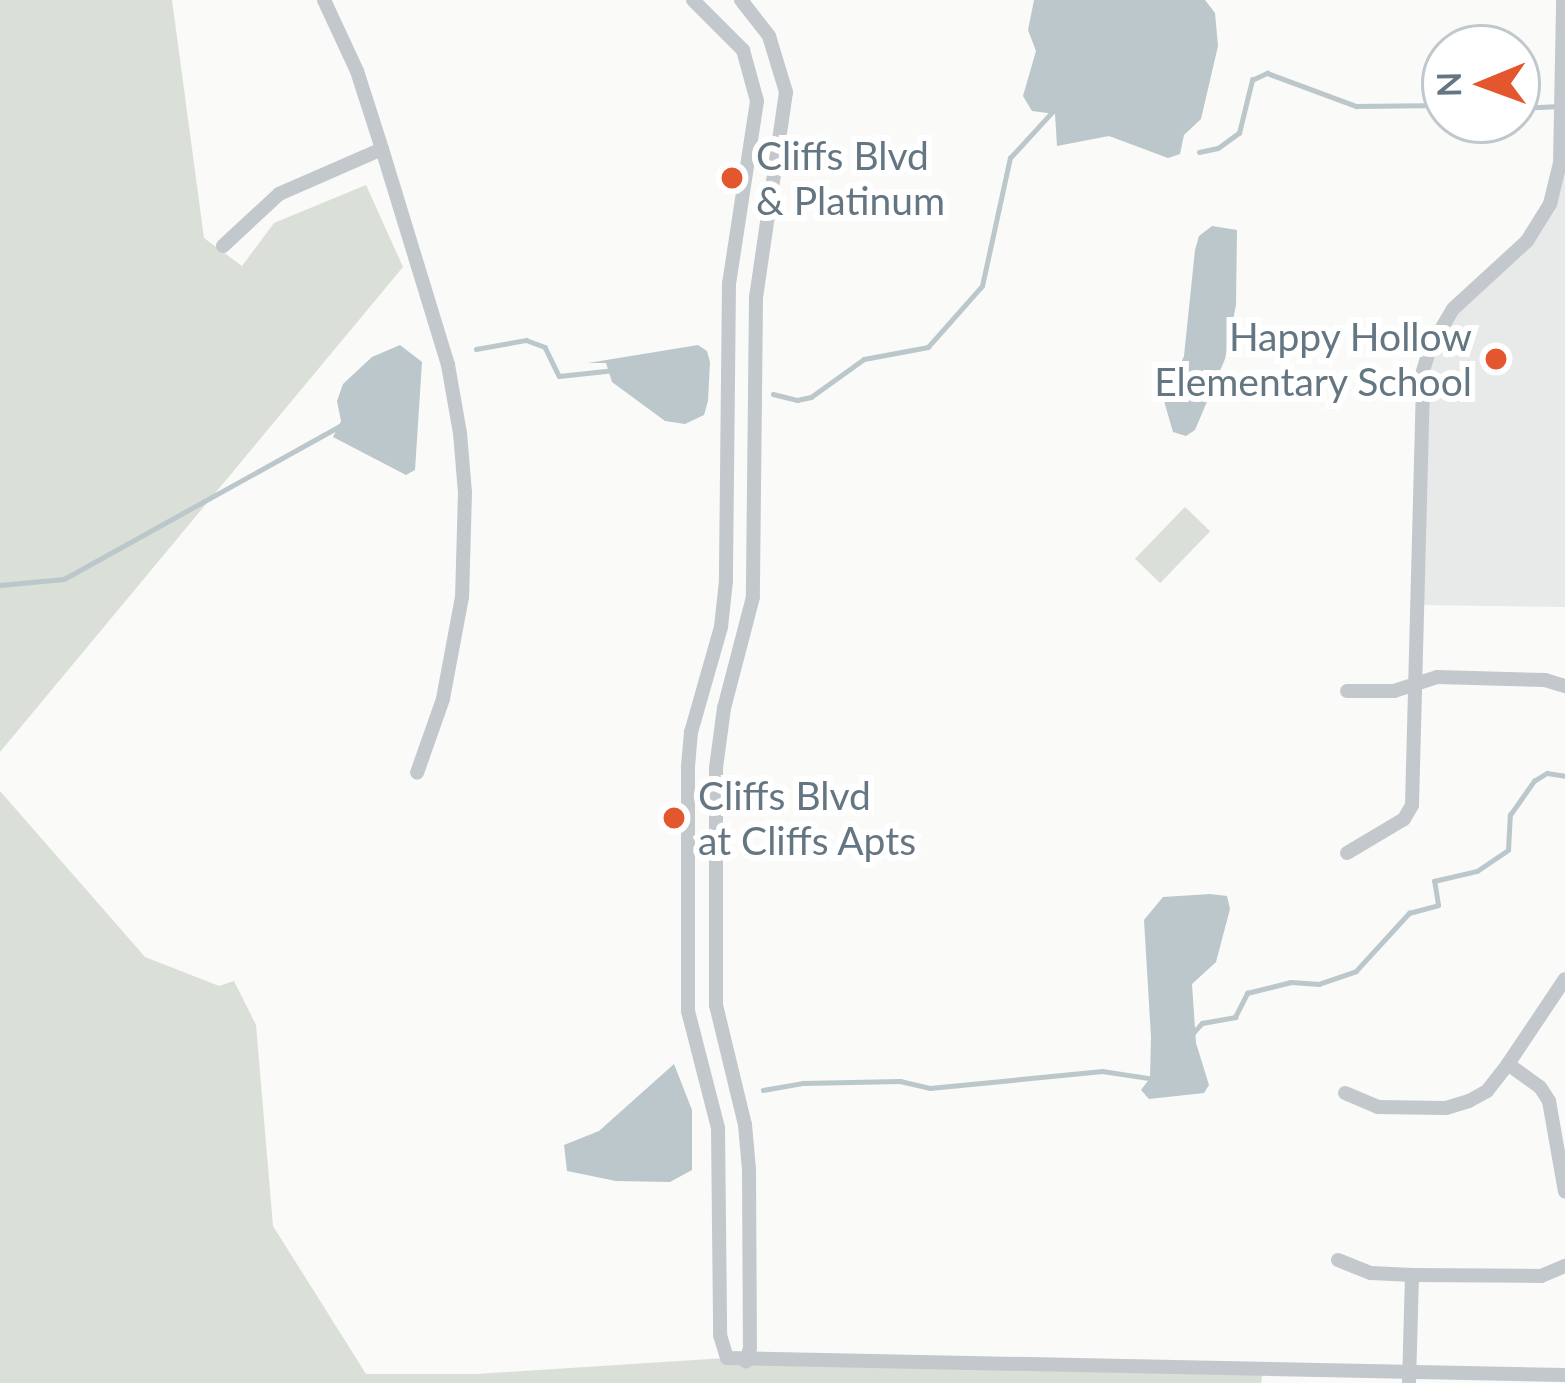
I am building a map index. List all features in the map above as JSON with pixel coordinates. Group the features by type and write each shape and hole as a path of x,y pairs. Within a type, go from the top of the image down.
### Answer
{"street":[{"path":"324,0 358,71 448,365 465,492 464,580 455,641 443,699 417,773"},
{"path":"693,0 743,50 757,100 729,283 726,581 721,627 691,732 688,768 688,1011 721,1159 720,1335 727,1358 1154,1364 1262,1377 1565,1375"},
{"path":"741,0 769,35 786,92 756,297 753,597 724,708 716,768 716,1006 748,1157 750,1348 746,1361"},
{"path":"1347,853 1403,819 1412,806 1424,371 1453,309 1540,223 1556,183 1563,0"},
{"path":"223,246 279,194 382,149"},
{"path":"1347,691 1394,691 1437,676 1545,680 1565,686"},
{"path":"1345,1093 1378,1107 1445,1108 1487,1090 1565,979"},
{"path":"1508,1064 1540,1087 1549,1101 1565,1192"},
{"path":"721,1159 748,1157"},
{"path":"1338,1260 1371,1273 1412,1275 1541,1276 1565,1266"},
{"path":"1409,1378 1412,1275"}],"shaded area":[{"path":"0,0 172,0 204,238 242,266 274,223 366,185 403,267 0,752"},
{"path":"1034,0 1205,0 1215,13 1218,46 1201,119 1184,135 1180,154 1168,158 1109,136 1057,146 1055,114 1032,111 1023,96 1036,51 1028,30"},
{"name":"Happy Hollow Elementary School","path":"1565,120 1565,607 1418,605 1422,393 1440,327 1540,222"},
{"path":"1212,226 1237,230 1236,305 1225,359 1195,430 1186,436 1173,432 1164,401 1184,356 1195,250 1199,236"},
{"path":"400,345 422,362 415,470 406,475 333,437 341,421 337,401 343,384 372,357"},
{"path":"698,345 707,351 710,362 708,401 704,415 685,424 665,421 612,382 606,363 588,363"},
{"path":"1185,507 1210,531 1160,583 1135,559"},
{"path":"0,791 145,957 219,986 234,981 256,1025 273,1226 366,1374 476,1374 726,1358 1263,1371 1261,1383 0,1383"},
{"path":"1227,896 1230,909 1216,962 1192,984 1196,1043 1209,1085 1204,1093 1149,1099 1141,1090 1150,1078 1151,1037 1144,920 1163,897"},
{"path":"674,1064 692,1110 692,1170 670,1182 616,1181 567,1171 564,1145 599,1131"}],"waterway":[{"path":"1199,152 1218,148 1239,133 1252,80 1267,73 1356,106 1421,105"},
{"path":"1541,107 1559,106"},
{"path":"773,394 797,400 811,397 864,359 928,347 982,286 1010,158 1054,110"},
{"path":"476,349 526,340 545,347 559,376 615,370"},
{"path":"0,585 64,579 342,425"},
{"path":"1193,1033 1202,1023 1235,1017 1247,993 1291,982 1319,984 1356,971 1409,913 1438,905 1434,881 1477,871 1508,850 1510,815 1534,781 1547,773 1565,776"},
{"path":"763,1090 803,1083 900,1081 930,1088 1102,1071 1155,1079"}],"place":[{"name":"Cliffs Blvd & Platinum","path":"732,178"},
{"name":"Happy Hollow Elementary School","path":"1496,359"},
{"name":"Cliffs Blvd at Cliffs Apts","path":"674,818"}]}
